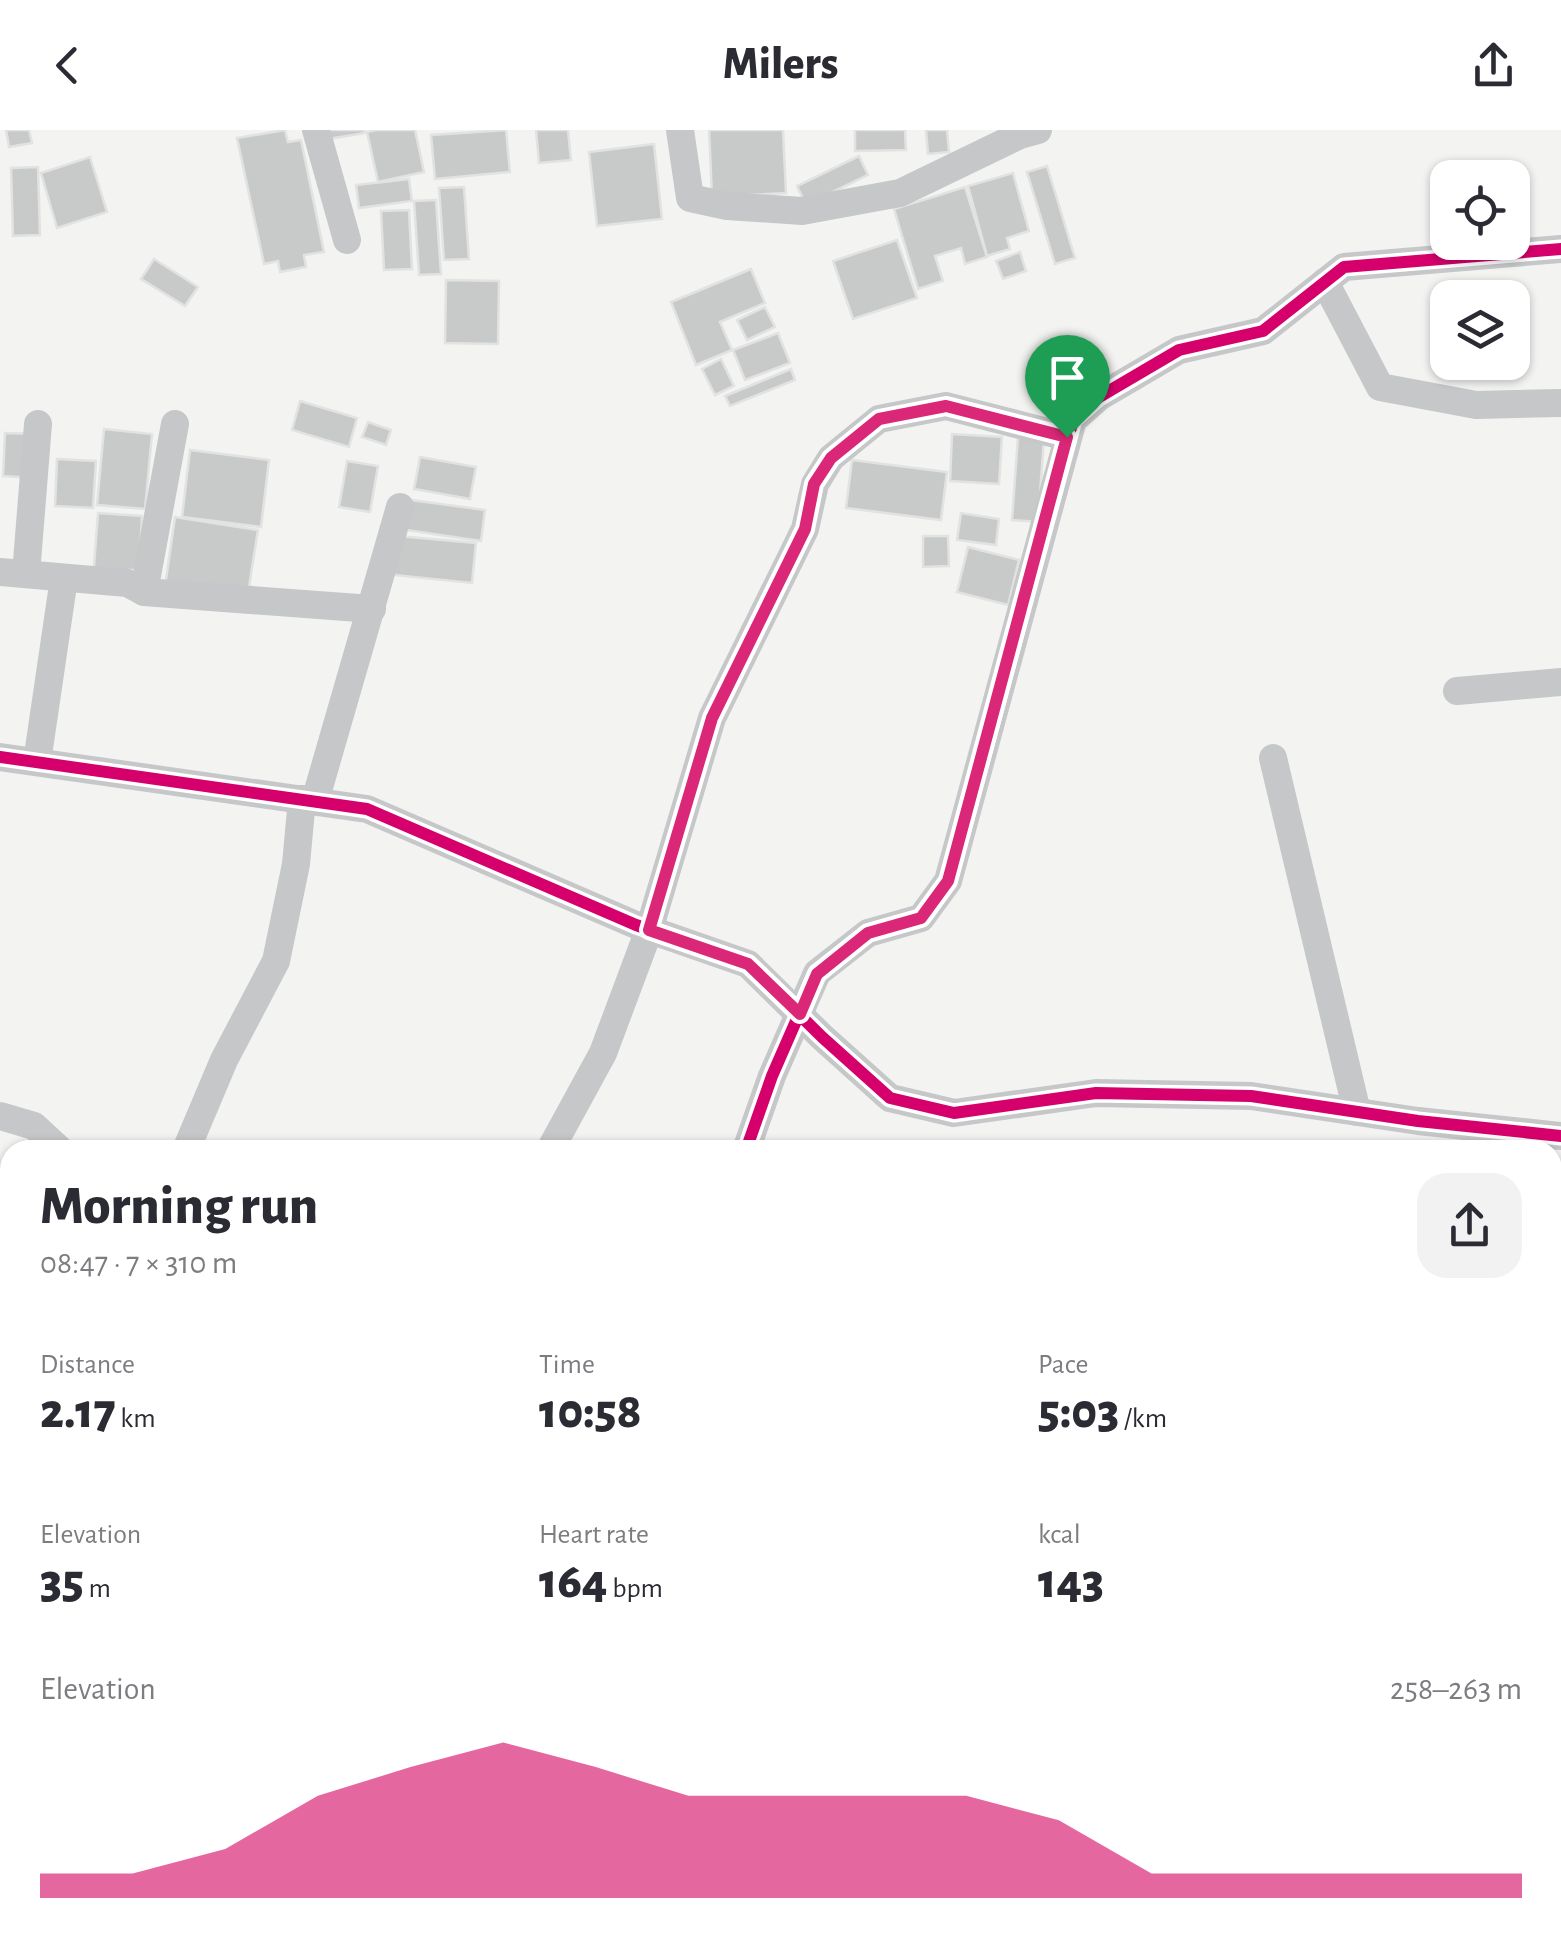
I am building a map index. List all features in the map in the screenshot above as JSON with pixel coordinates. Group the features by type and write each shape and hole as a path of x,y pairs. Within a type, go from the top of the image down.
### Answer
{"street":[{"path":"316,130 347,240"},
{"path":"680,130 690,198 727,206 802,212 900,194 1020,135 1038,130"},
{"path":"750,1140 772,1076 817,974 868,933 921,918 948,881 1073,420 1099,397 1179,350 1263,331 1344,268 1561,249"},
{"path":"1325,282 1380,388 1476,405 1561,403"},
{"path":"555,1140 602,1053 649,930 712,718 805,529 814,484 831,458 879,419 946,406 1067,437"},
{"path":"38,424 13,573 127,584 144,592 372,609"},
{"path":"144,592 175,424"},
{"path":"190,1140 224,1060 276,961 309,800 372,609 400,507"},
{"path":"38,762 64,578"},
{"path":"1458,691 1561,682"},
{"path":"0,757 367,809 649,930 748,964 890,1098 954,1113 1096,1093 1251,1096 1561,1136"},
{"path":"1273,758 1358,1112"},
{"path":"0,1116 34,1126 49,1140"}],"building":[{"path":"6,130 29,130 32,143 9,147"},
{"path":"285,130 288,142 301,140 324,252 304,255 306,267 280,272 278,261 264,264 237,138"},
{"path":"320,130 364,130 365,133 322,140"},
{"path":"415,130 424,172 378,182 367,132"},
{"path":"506,130 510,172 435,179 431,135"},
{"path":"536,130 568,130 571,160 539,163"},
{"path":"709,130 783,130 786,193 712,197"},
{"path":"855,130 905,130 906,150 855,151"},
{"path":"926,130 947,130 949,152 928,154"},
{"path":"654,144 662,219 597,226 589,152"},
{"path":"859,156 868,175 806,205 797,186"},
{"path":"90,157 107,212 57,228 41,173"},
{"path":"1047,166 1075,258 1055,264 1027,172"},
{"path":"38,167 40,235 13,236 11,168"},
{"path":"1013,173 1029,231 1007,238 1010,249 987,256 968,186"},
{"path":"409,179 412,201 359,208 356,185"},
{"path":"464,187 469,259 444,260 439,188"},
{"path":"965,187 987,257 965,264 961,248 935,256 943,281 918,289 894,209"},
{"path":"436,200 441,274 419,275 414,201"},
{"path":"409,210 412,269 384,270 381,211"},
{"path":"897,240 917,298 853,319 833,261"},
{"path":"1020,252 1026,271 1003,279 996,261"},
{"path":"154,259 198,287 185,306 141,279"},
{"path":"751,269 765,303 720,322 732,350 696,365 671,302"},
{"path":"446,280 499,281 498,344 445,343"},
{"path":"765,307 775,327 747,340 737,320"},
{"path":"778,333 790,363 745,380 733,350"},
{"path":"721,359 734,386 715,395 702,369"},
{"path":"791,369 795,380 730,406 725,396"},
{"path":"300,401 357,418 349,447 292,430"},
{"path":"368,422 391,430 386,445 362,437"},
{"path":"104,429 152,434 145,509 97,505"},
{"path":"5,433 34,434 32,478 3,476"},
{"path":"952,434 1002,437 999,484 950,481"},
{"path":"1018,436 1044,438 1038,522 1012,520"},
{"path":"190,450 269,460 261,527 182,517"},
{"path":"420,457 476,467 470,499 414,489"},
{"path":"57,459 96,461 93,508 55,506"},
{"path":"852,460 947,472 941,520 846,508"},
{"path":"347,461 378,466 370,512 339,507"},
{"path":"411,500 485,510 481,541 406,530"},
{"path":"98,513 142,516 139,570 128,570 92,592"},
{"path":"961,513 999,519 996,545 957,540"},
{"path":"175,517 258,530 246,606 164,593"},
{"path":"398,536 476,543 472,583 394,575"},
{"path":"923,536 948,536 949,566 923,567"},
{"path":"968,547 1019,560 1008,605 957,592"}],"cycle path":[{"path":"750,1140 772,1076 817,973 868,933 921,918 948,881 1073,420 1099,397 1179,350 1263,331 1344,267 1561,249"},
{"path":"0,757 367,809 636,925 748,964 890,1098 954,1113 1096,1093 1251,1096 1418,1121 1561,1136"}],"route":[{"path":"946,406 1067,437 948,881 921,918 868,933 817,974 800,1014 748,964 649,930 712,718 805,529 814,484 831,458 879,419 946,406"}]}
